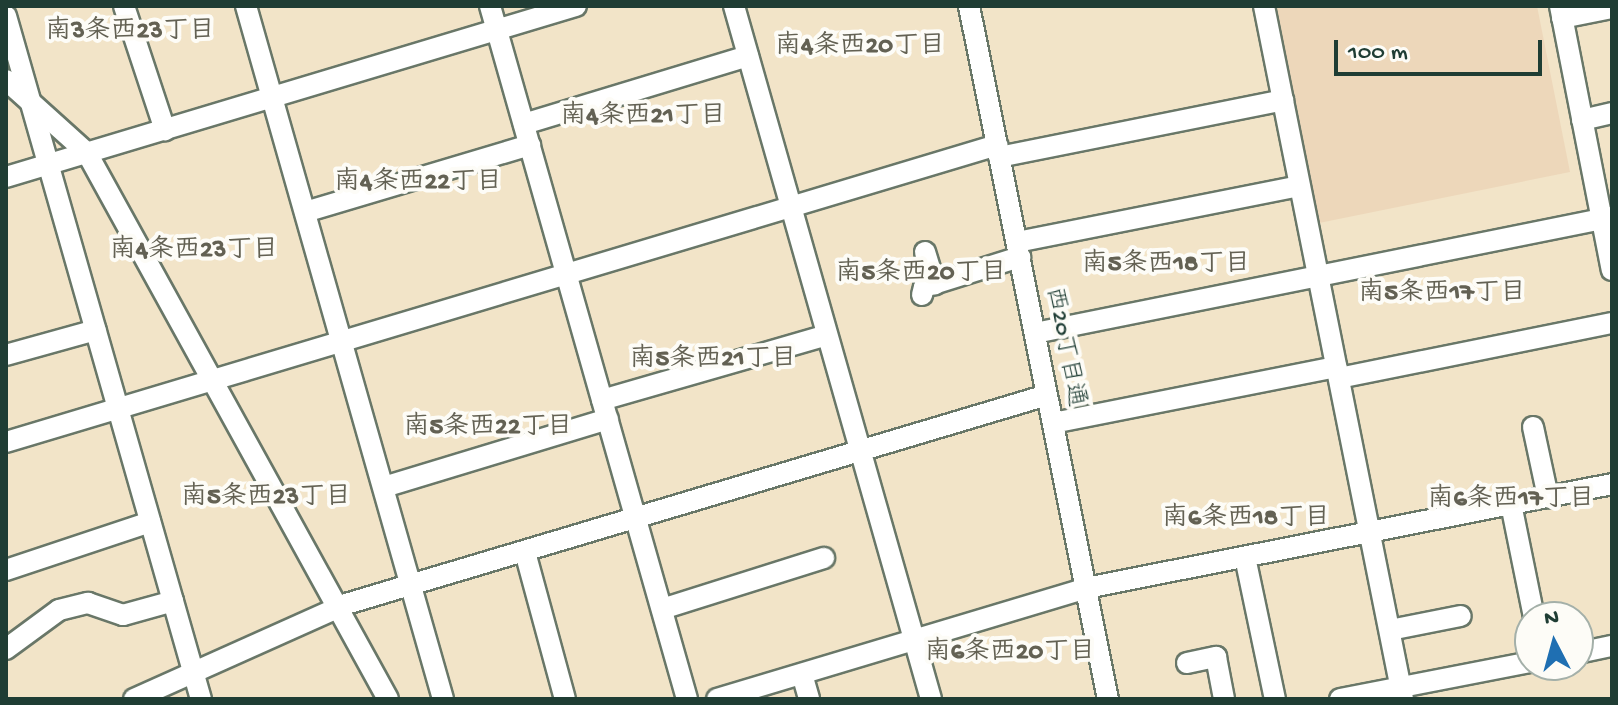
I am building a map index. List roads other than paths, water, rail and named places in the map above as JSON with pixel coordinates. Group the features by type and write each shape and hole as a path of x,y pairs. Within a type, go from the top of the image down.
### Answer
{"street":[{"path":"124,6 165,130"},
{"path":"246,6 443,699"},
{"path":"490,6 687,699"},
{"path":"6,177 576,6"},
{"path":"734,6 931,699"},
{"name":"西20丁目通","path":"969,6 1108,699"},
{"path":"1264,6 1402,693"},
{"path":"1612,8 1561,12 1582,120 1607,218 1612,270"},
{"path":"6,16 201,699"},
{"path":"524,124 748,56"},
{"path":"6,80 87,153 388,699"},
{"path":"6,442 791,207 998,151 1283,100"},
{"path":"1582,120 1612,113"},
{"path":"305,212 530,145"},
{"path":"925,252 927,289 1018,249 1300,186"},
{"path":"1035,333 1607,218"},
{"path":"1053,423 1612,323"},
{"path":"6,355 96,330"},
{"path":"384,487 827,335"},
{"path":"134,699 341,609 411,585 1047,395"},
{"path":"1533,427 1548,497"},
{"path":"717,699 1086,588 1612,484"},
{"path":"1511,504 1531,601"},
{"path":"6,570 150,522"},
{"path":"525,552 565,699"},
{"path":"1245,557 1275,699"},
{"path":"662,609 824,558"},
{"path":"6,649 59,610 88,603 123,615 173,601"},
{"path":"1390,630 1461,616"},
{"path":"1187,663 1216,657 1224,699"},
{"path":"1340,699 1402,693 1514,666"},
{"path":"802,674 809,699"}],"district":[{"name":"南3条西23丁目","path":"130,33"},
{"name":"南4条西20丁目","path":"860,48"},
{"name":"南4条西21丁目","path":"643,118"},
{"name":"南4条西22丁目","path":"418,184"},
{"name":"南4条西23丁目","path":"194,252"},
{"name":"南5条西18丁目","path":"1166,266"},
{"name":"南5条西20丁目","path":"921,275"},
{"name":"南5条西17丁目","path":"1442,295"},
{"name":"南5条西21丁目","path":"713,361"},
{"name":"南5条西22丁目","path":"488,429"},
{"name":"南5条西23丁目","path":"266,499"},
{"name":"南6条西17丁目","path":"1511,501"},
{"name":"南6条西18丁目","path":"1246,520"},
{"name":"南6条西20丁目","path":"1010,654"}]}
